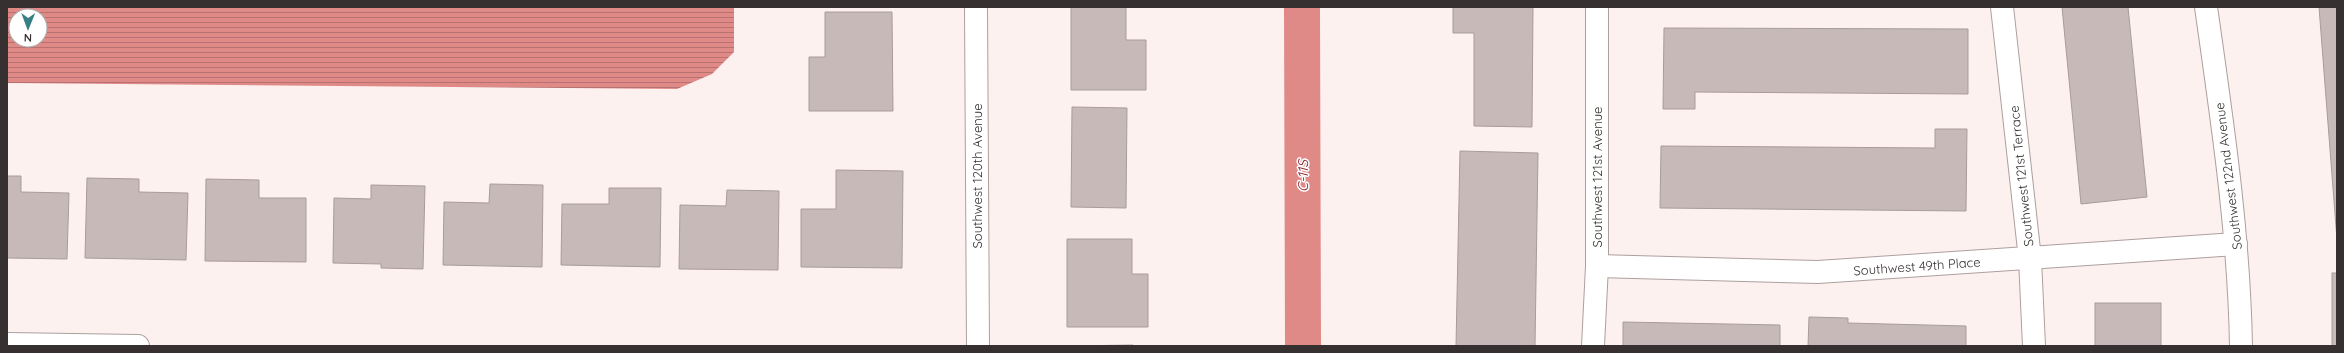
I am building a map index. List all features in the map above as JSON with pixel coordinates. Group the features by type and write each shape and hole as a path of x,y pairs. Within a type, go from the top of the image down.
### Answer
{"street":[{"name":"Southwest 120th Avenue","path":"976,7 978,346"},
{"name":"Southwest 121st Avenue","path":"1593,346 1597,266 1597,7"},
{"name":"Southwest 121st Terrace","path":"2002,7 2030,259 2034,346"},
{"name":"Southwest 122nd Avenue","path":"2206,7 2228,165 2236,244 2241,346"},
{"name":"Southwest 49th Place","path":"1597,266 1818,272 2236,244"},
{"path":"7,344 138,346"}],"shaded area":[{"path":"7,7 734,7 734,52 712,74 677,89 7,83"}],"building":[{"path":"1071,7 1126,7 1126,40 1146,40 1146,90 1071,90"},
{"path":"1453,7 1533,7 1532,127 1474,126 1474,33 1453,33"},
{"path":"2062,7 2128,7 2147,197 2081,204"},
{"path":"2319,7 2337,7 2337,240"},
{"path":"825,12 892,12 893,111 809,111 809,57 825,57"},
{"path":"1664,28 1968,29 1968,94 1695,92 1695,109 1663,109"},
{"path":"1072,107 1127,108 1126,208 1071,207"},
{"path":"1935,129 1967,129 1966,211 1660,208 1661,146 1935,148"},
{"path":"1460,151 1538,153 1535,346 1456,346"},
{"path":"836,170 903,171 902,268 801,267 801,209 836,209"},
{"path":"7,176 21,176 21,192 69,193 67,259 7,258"},
{"path":"87,178 139,179 139,192 188,193 186,260 85,258"},
{"path":"206,179 259,180 259,198 306,198 306,262 205,261"},
{"path":"490,184 543,185 542,267 443,265 444,202 489,203"},
{"path":"371,185 425,186 423,269 381,268 381,264 333,263 334,198 371,199"},
{"path":"609,188 661,188 660,267 561,265 562,204 609,204"},
{"path":"727,190 779,191 778,270 679,269 680,205 726,206"},
{"path":"1067,239 1132,239 1132,274 1148,274 1148,327 1067,327"},
{"path":"2332,273 2337,273 2337,346 2332,346"},
{"path":"2095,303 2161,303 2161,346 2095,346"},
{"path":"1809,317 1848,318 1848,323 1966,326 1966,346 1808,346"},
{"path":"1623,322 1780,325 1780,346 1623,346"},
{"path":"1133,345 1133,346 1069,346"}],"waterway":[{"name":"C-11S","path":"1302,7 1303,346"}]}
